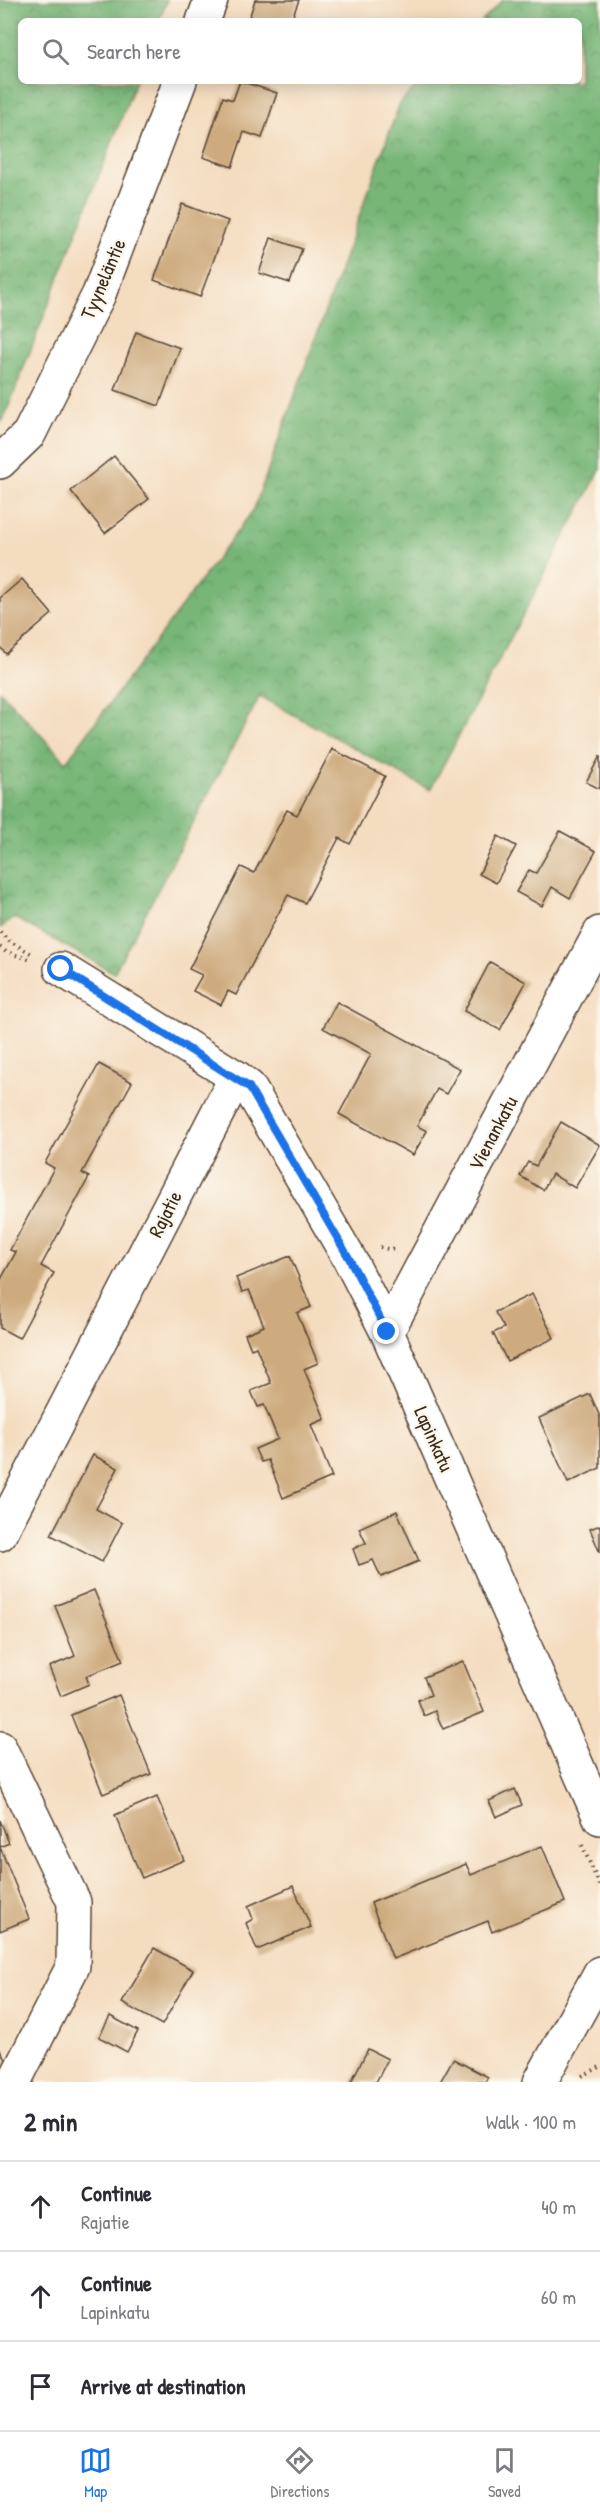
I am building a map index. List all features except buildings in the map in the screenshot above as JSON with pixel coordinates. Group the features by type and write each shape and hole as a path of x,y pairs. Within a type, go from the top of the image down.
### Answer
{"street":[{"path":"204,18 211,0"},
{"name":"Tyyneläntie","path":"0,462 29,434 99,294 179,84"},
{"name":"Vienankatu","path":"387,1332 600,933"},
{"path":"61,969 236,1077"},
{"name":"Lapinkatu","path":"236,1077 249,1087 349,1258 387,1332 591,1830"},
{"name":"Rajatie","path":"0,1534 236,1077"},
{"path":"0,1748 74,1902 73,1966 14,2082"},
{"path":"540,2082 600,1973"}],"path":[{"path":"0,933 9,941 61,969"},
{"path":"349,1258 374,1245 388,1249 405,1245"},
{"path":"591,1830 600,1886"}],"green space":[{"path":"0,0 167,0 160,18 18,18 18,84 135,84 4,418 0,422"},
{"path":"503,0 600,0 600,470 430,790 260,696 114,973 15,918 0,928 0,691 66,762 254,509 400,103 419,84 582,84 582,18 485,18"}],"route":[{"path":"61,969 249,1087 349,1258 387,1332"}]}
